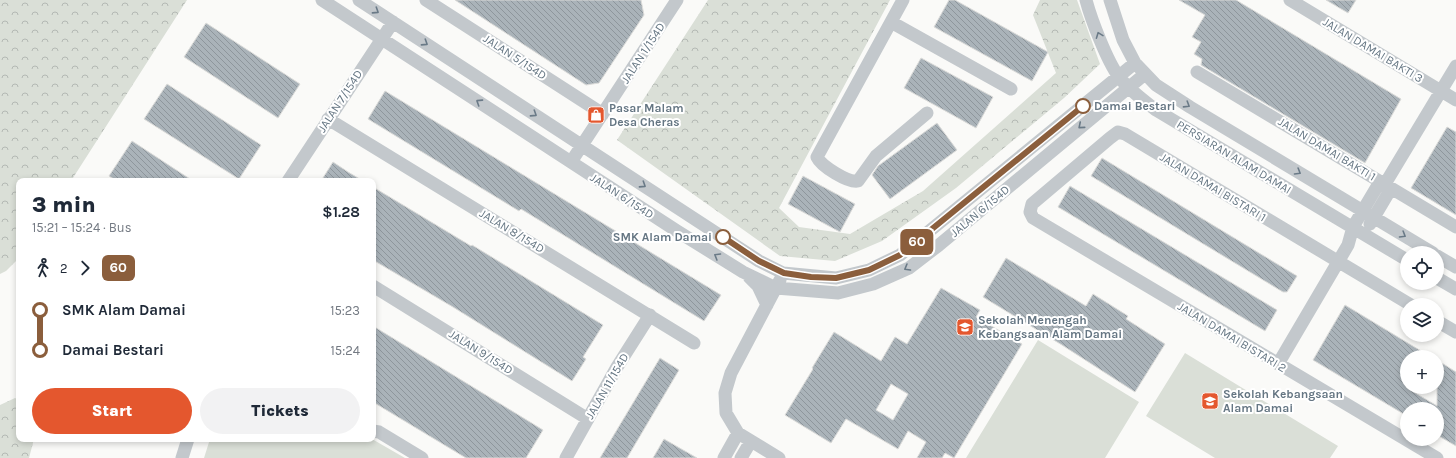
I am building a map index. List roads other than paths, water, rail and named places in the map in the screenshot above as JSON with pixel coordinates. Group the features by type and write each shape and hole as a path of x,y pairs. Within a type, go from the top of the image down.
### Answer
{"street":[{"name":"JALAN 6/154D","path":"322,0 677,232 743,272 776,288 796,290 838,293 873,284 909,268 1129,92 1145,74"},
{"name":"JALAN 6/154D","path":"359,0 759,261 784,273 836,278 869,270 900,255 1114,77 1135,63"},
{"name":"JALAN 5/154D","path":"426,0 603,114"},
{"name":"JALAN 1/154D","path":"571,162 583,146 676,0"},
{"path":"903,0 818,157 820,162 844,178 854,182 858,181 876,156 927,113"},
{"name":"PERSIARAN ALAM DAMAI","path":"1086,0 1114,77 1129,92 1156,110 1400,256"},
{"name":"PERSIARAN ALAM DAMAI","path":"1110,0 1123,40 1135,63 1156,84 1190,107 1421,246"},
{"name":"JALAN DAMAI BAKTI 3","path":"1290,0 1456,100"},
{"path":"354,21 367,32 370,38 370,56 390,48 401,52"},
{"name":"JALAN 7/154D","path":"290,178 392,22"},
{"path":"891,22 1011,89"},
{"path":"1278,364 1348,245 1368,214 1389,192 1385,184 1456,66"},
{"name":"JALAN DAMAI BAKTI 1","path":"1197,72 1456,227"},
{"name":"JALAN 8/154D","path":"328,119 694,343"},
{"name":"JALAN DAMAI BISTARI 1","path":"1030,212 1032,204 1118,132 1125,134 1400,298"},
{"name":"JALAN DAMAI BISTARI 2","path":"1030,212 1033,218 1437,458"},
{"path":"1444,260 1456,267"},
{"path":"743,272 758,286 767,305"},
{"path":"778,458 738,433 726,413 725,393 731,373 784,273"},
{"path":"1444,282 1456,289"},
{"name":"JALAN 9/154D","path":"376,288 588,419"},
{"path":"767,305 775,299 796,290"},
{"name":"JALAN 11/154D","path":"566,458 617,367 650,315"},
{"path":"1444,325 1456,332"},
{"path":"376,432 422,458"},
{"path":"724,458 738,433"},
{"path":"741,458 751,441"},
{"path":"182,458 187,442"}],"place":[{"name":"Damai Bestari","path":"1083,106"},
{"name":"Pasar Malam Desa Cheras","path":"596,115"},
{"name":"SMK Alam Damai","path":"723,237"},
{"name":"Sekolah Menengah Kebangsaan Alam Damai","path":"965,327"},
{"name":"Sekolah Kebangsaan Alam Damai","path":"1210,401"}]}
